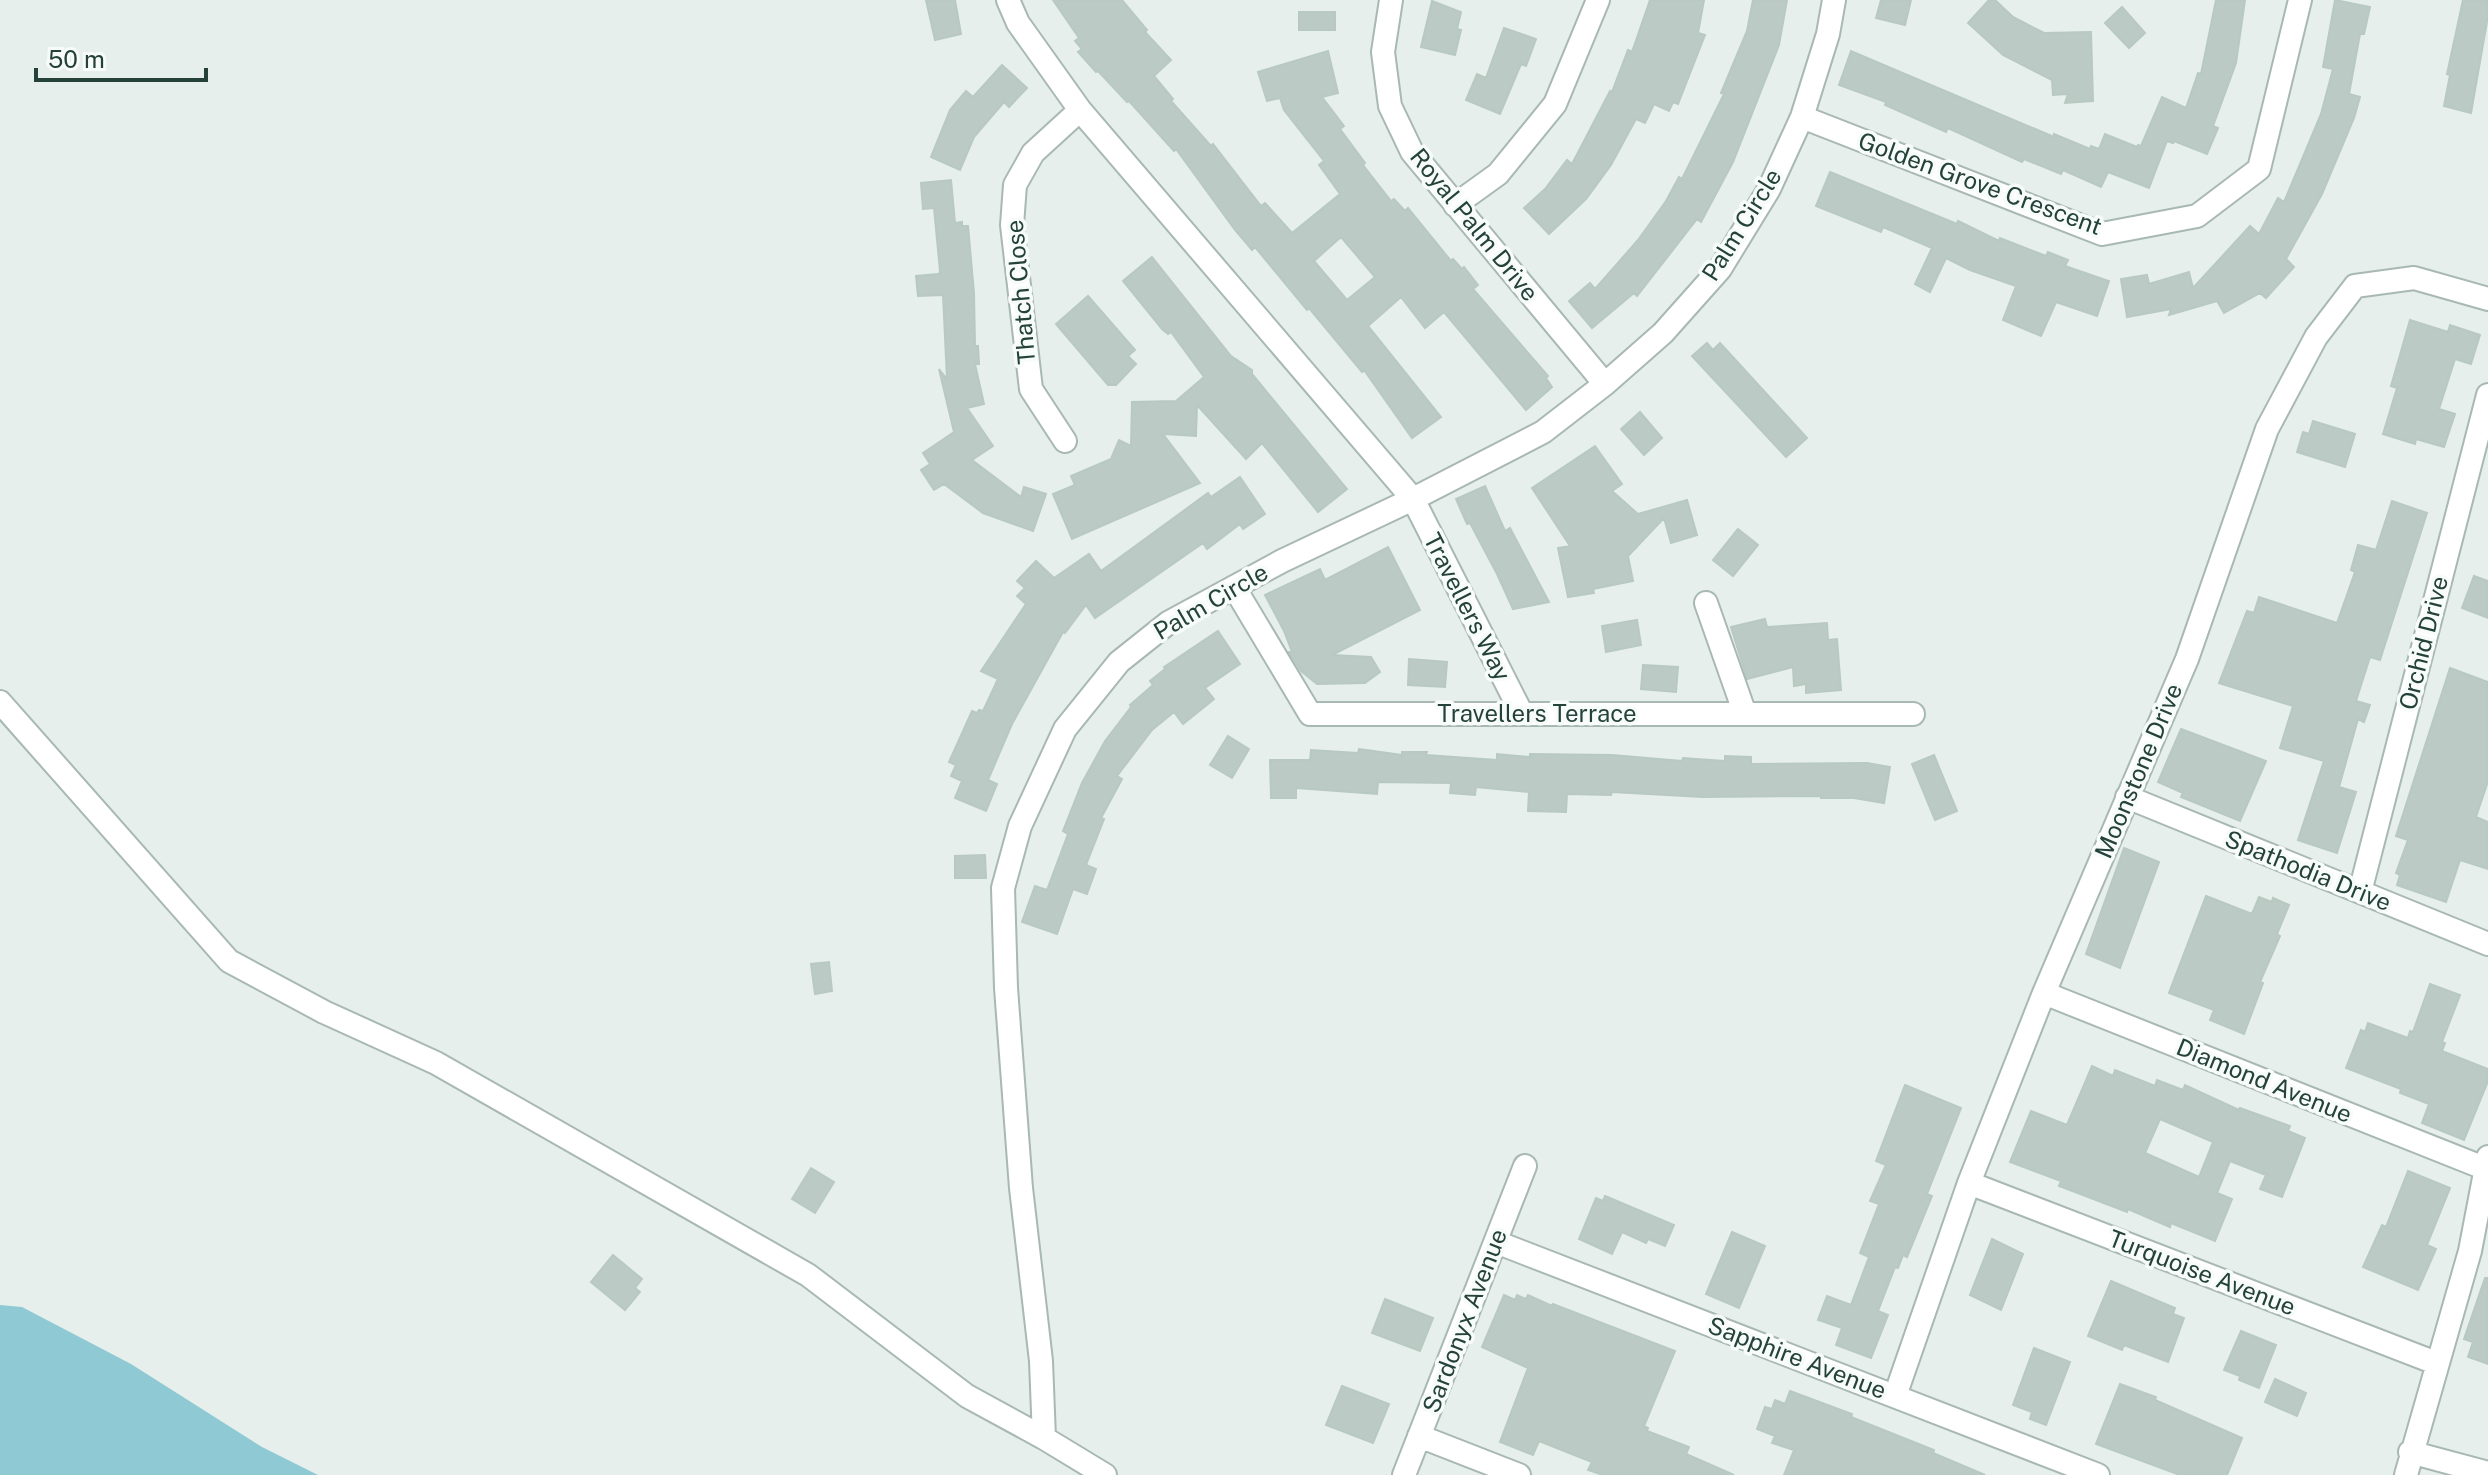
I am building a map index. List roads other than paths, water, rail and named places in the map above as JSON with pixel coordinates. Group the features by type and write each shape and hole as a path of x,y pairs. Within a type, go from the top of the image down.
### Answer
{"street":[{"path":"1008,0 1018,23 1080,110 1413,499"},
{"name":"Royal Palm Drive","path":"1391,0 1383,52 1390,106 1412,152 1605,384"},
{"path":"1455,205 1498,174 1555,104 1598,0"},
{"name":"Palm Circle","path":"1044,1438 1041,1361 1021,1188 1006,988 1003,888 1020,826 1065,729 1119,662 1168,623 1282,561 1413,499 1543,432 1605,384 1663,333 1720,269 1769,189 1802,117 1828,34 1834,0"},
{"name":"Golden Grove Crescent","path":"1802,117 2102,234 2197,216 2259,169 2300,0"},
{"name":"Thatch Close","path":"1065,441 1031,389 1012,225 1015,185 1033,153 1080,110"},
{"name":"Moonstone Drive","path":"1895,1396 1969,1183 2044,993 2187,659 2267,429 2316,337 2355,286 2414,278 2488,299"},
{"name":"Orchid Drive","path":"2360,892 2488,395"},
{"name":"Travellers Way","path":"1413,499 1522,714"},
{"name":"Travellers Terrace","path":"1234,587 1310,714 1913,714"},
{"path":"1706,603 1745,714"},
{"path":"0,702 229,961 324,1012 436,1063 808,1275 967,1396 1105,1475"},
{"name":"Spathodia Drive","path":"2127,797 2488,944"},
{"name":"Diamond Avenue","path":"2044,993 2486,1162"},
{"path":"2406,1475 2436,1363 2479,1254 2486,1162"},
{"name":"Sardonyx Avenue","path":"1404,1475 1525,1166"},
{"name":"Turquoise Avenue","path":"1969,1183 2436,1363"},
{"name":"Sapphire Avenue","path":"1496,1242 2098,1475"},
{"path":"1419,1436 1519,1475"},
{"path":"2410,1452 2488,1473"}],"water":[{"path":"0,1305 22,1307 131,1364 262,1447 318,1475 0,1475"}]}
